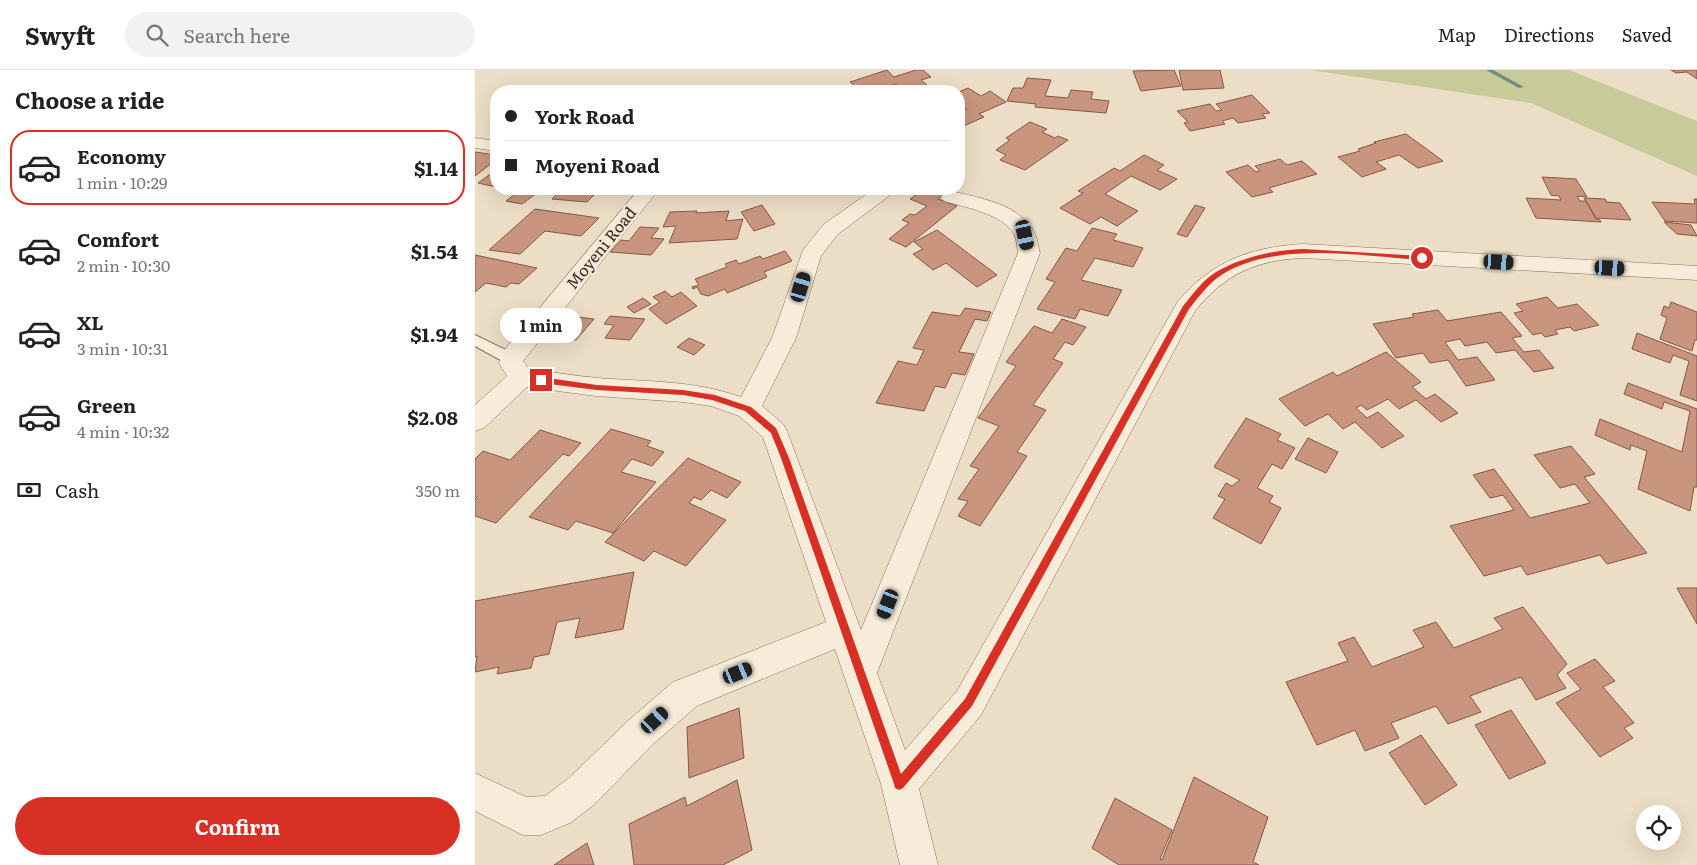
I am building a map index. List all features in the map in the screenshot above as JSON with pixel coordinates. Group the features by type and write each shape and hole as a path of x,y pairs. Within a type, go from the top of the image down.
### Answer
{"street":[{"path":"475,143 490,145"},
{"name":"Moyeni Road","path":"475,421 517,368 645,195"},
{"path":"748,409 793,317 811,255 831,229 878,195"},
{"path":"860,674 1029,253 1025,235 1015,221 1000,212 951,197"},
{"path":"899,784 964,710 1186,308 1200,290 1218,274 1244,262 1271,254 1303,251 1697,272"},
{"path":"517,368 597,388 683,392 713,397 748,409 774,431 899,784 919,865"},
{"path":"475,791 523,816 541,816 557,810 582,791 641,732 685,694 844,630"}],"lane":[{"path":"475,340 517,368"}],"green space":[{"path":"1310,70 1569,70 1697,121 1697,176 1531,103"}],"building":[{"path":"887,70 894,77 916,70 923,70 931,77 921,80 927,85 854,85 850,82"},
{"path":"1174,70 1181,86 1141,91 1133,71"},
{"path":"1179,70 1220,70 1224,88 1183,90"},
{"path":"1671,70 1697,70 1697,79 1687,72 1676,73"},
{"path":"1027,78 1051,80 1045,96 1068,98 1071,90 1093,92 1091,99 1109,101 1106,113 1035,107 1036,104 1007,101 1013,88 1023,88"},
{"path":"968,88 981,96 990,91 1006,102 979,114 984,117 965,125 965,110 967,109 965,108 965,89"},
{"path":"1252,95 1270,113 1262,114 1266,118 1238,123 1233,118 1222,121 1225,124 1190,131 1184,123 1188,122 1177,111 1210,104 1216,111 1222,110 1216,104"},
{"path":"1030,122 1047,129 1042,132 1055,138 1058,136 1068,140 1025,170 1000,160 1006,155 996,150 1010,140 1006,138"},
{"path":"1406,134 1443,161 1418,168 1399,155 1376,162 1386,169 1362,177 1338,157 1360,151 1358,149 1376,143 1374,142"},
{"path":"475,152 490,154 490,165 475,176"},
{"path":"1144,155 1164,165 1157,170 1177,179 1160,190 1131,176 1105,194 1138,211 1117,226 1101,217 1090,224 1060,208 1083,193 1078,191 1114,168 1120,171"},
{"path":"1280,159 1287,165 1302,161 1317,174 1269,188 1273,192 1252,197 1226,172 1248,165 1256,172 1260,171 1255,166"},
{"path":"490,174 490,186 478,183"},
{"path":"1542,177 1576,179 1587,197 1577,196 1580,201 1586,201 1596,219 1599,219 1601,222 1536,218 1526,198 1561,200 1559,196 1551,195"},
{"path":"514,195 534,195 522,204 506,201"},
{"path":"556,195 594,195 587,202 552,199"},
{"path":"916,195 943,195 938,199 957,206 906,247 889,239 909,223 902,220 910,214 915,215 927,206 910,199"},
{"path":"1584,198 1605,199 1607,202 1620,203 1631,220 1596,218"},
{"path":"1694,199 1697,199 1697,223 1665,221 1652,202 1695,204"},
{"path":"762,205 775,224 754,231 741,212"},
{"path":"1195,205 1205,208 1187,237 1177,234"},
{"path":"535,209 599,218 581,236 545,231 520,254 489,250"},
{"path":"697,211 696,213 729,211 726,221 743,219 737,239 669,243 676,226 663,227 670,212"},
{"path":"1664,222 1691,225 1697,236 1677,234"},
{"path":"640,227 659,228 651,238 664,239 651,255 610,252 621,240 629,241"},
{"path":"1092,228 1117,234 1113,240 1143,248 1133,267 1095,258 1081,280 1122,290 1108,316 1080,309 1075,319 1037,309 1055,282 1046,279 1066,248 1077,251"},
{"path":"937,230 997,275 977,287 946,263 933,270 913,254 923,249 914,242"},
{"path":"785,251 792,261 764,272 767,277 727,293 725,289 708,296 701,294 697,287 693,289 692,287 699,285 695,279 727,267 725,264 736,260 739,264 760,256 763,259"},
{"path":"475,255 537,268 519,284 511,283 506,287 486,283 475,292"},
{"path":"665,291 672,297 681,292 697,306 666,324 649,309 660,302 653,297"},
{"path":"1547,297 1558,308 1577,304 1599,325 1574,331 1570,327 1555,330 1558,334 1545,337 1541,333 1533,335 1514,313 1523,311 1516,304"},
{"path":"643,298 651,304 634,313 627,307"},
{"path":"1671,302 1697,312 1697,340 1695,340 1692,351 1660,339 1667,318 1661,315 1664,306 1669,308"},
{"path":"965,308 991,312 987,321 975,319 959,352 974,354 965,375 952,373 945,388 935,386 924,411 876,403 898,361 917,365 924,350 913,348 932,312 960,316"},
{"path":"1438,310 1447,321 1501,312 1522,336 1512,338 1524,352 1539,350 1554,368 1534,372 1515,350 1496,353 1487,342 1465,346 1460,339 1445,342 1458,360 1477,357 1495,380 1466,386 1448,360 1430,363 1423,353 1396,358 1373,324 1414,317 1412,314"},
{"path":"610,316 645,319 630,340 605,338 614,325 604,324"},
{"path":"577,317 594,319 576,340 559,338"},
{"path":"1062,319 1086,327 1073,345 1065,342 1053,359 1063,363 1033,405 1046,410 1017,452 1027,456 980,526 958,516 968,501 958,499 979,469 970,466 999,426 978,418 1016,366 1006,362 1034,326 1052,333"},
{"path":"1637,333 1697,356 1697,401 1680,395 1689,361 1673,355 1670,363 1632,349"},
{"path":"689,338 705,345 694,355 677,347"},
{"path":"1386,352 1421,382 1412,387 1426,399 1435,394 1458,413 1441,422 1416,400 1399,409 1388,399 1367,410 1361,405 1356,408 1367,418 1378,412 1404,436 1382,448 1355,422 1343,429 1328,414 1305,426 1279,399 1333,372 1337,376"},
{"path":"1628,383 1697,409 1697,487 1694,487 1690,511 1638,489 1647,451 1631,445 1630,450 1595,435 1600,419 1682,452 1690,411 1664,402 1662,409 1624,394"},
{"path":"1246,418 1281,434 1277,440 1295,448 1282,469 1272,464 1257,488 1273,496 1269,502 1281,508 1261,544 1213,518 1225,499 1218,496 1226,483 1232,486 1240,480 1214,467"},
{"path":"611,429 651,441 647,446 664,452 652,466 632,459 621,472 656,482 613,533 576,521 568,530 529,517"},
{"path":"540,430 581,443 569,456 563,454 496,523 475,516 475,499 477,497 475,496 475,459 483,451 510,460"},
{"path":"1308,438 1338,452 1326,473 1295,459"},
{"path":"1571,446 1595,474 1584,477 1647,553 1607,564 1600,555 1527,575 1521,566 1484,576 1450,526 1514,510 1503,495 1490,498 1473,475 1494,469 1530,518 1590,503 1575,484 1560,488 1534,455"},
{"path":"688,458 741,482 727,498 711,490 701,500 694,497 689,503 726,520 686,566 654,551 644,561 605,542"},
{"path":"634,572 623,629 575,638 580,618 557,622 549,654 534,657 531,668 497,674 499,667 475,672 477,656 475,657 475,601"},
{"path":"1677,588 1697,588 1697,624"},
{"path":"1523,607 1567,664 1557,675 1566,688 1536,700 1521,677 1470,696 1481,712 1448,724 1436,706 1391,723 1399,738 1365,751 1355,730 1317,745 1286,682 1348,661 1338,643 1354,637 1372,667 1424,647 1413,630 1436,622 1454,648 1503,629 1494,618"},
{"path":"1595,659 1615,681 1603,687 1634,723 1624,728 1633,738 1600,757 1556,703 1581,689 1567,673"},
{"path":"739,708 744,758 689,778 687,727"},
{"path":"1511,710 1546,763 1509,779 1475,725"},
{"path":"1421,735 1457,785 1425,805 1389,753"},
{"path":"1194,777 1268,817 1253,862 1259,865 1119,865 1092,848 1115,798 1172,830 1160,859 1162,860"},
{"path":"737,780 752,850 723,865 634,865 629,824 685,797 687,806"},
{"path":"587,843 594,865 554,865"}],"waterway":[{"path":"1489,70 1521,87"}],"route":[{"path":"541,380 597,388 683,392 713,397 748,409 774,431 899,784 969,703 1151,369 1186,308 1207,283 1218,274 1244,262 1282,252 1303,251 1422,258"}]}
